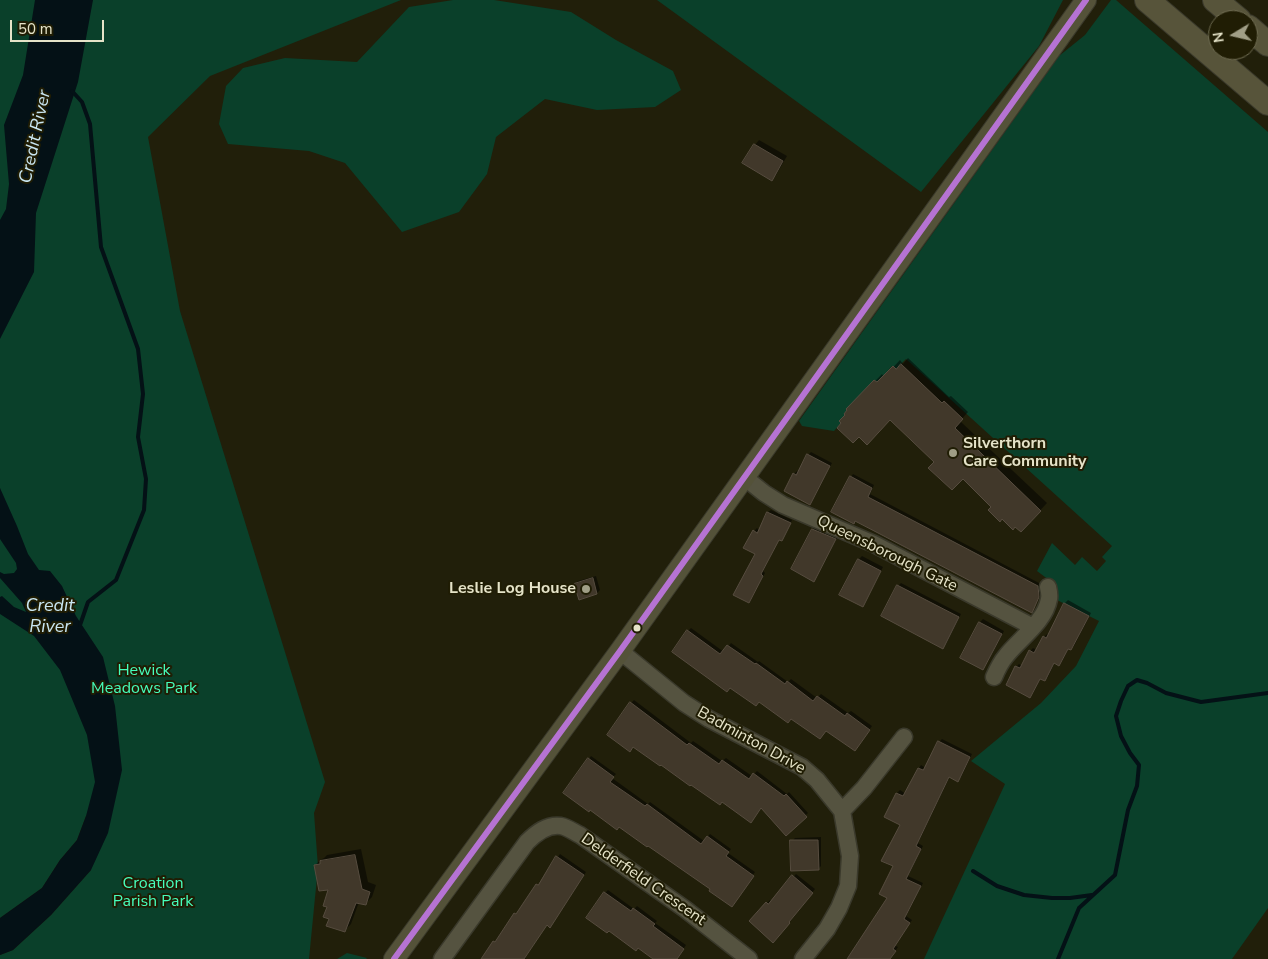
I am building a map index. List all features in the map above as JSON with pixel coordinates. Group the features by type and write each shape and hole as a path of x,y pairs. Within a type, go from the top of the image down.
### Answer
{"highway":[{"path":"1147,0 1268,103"},
{"path":"1215,0 1227,10"},
{"path":"1258,36 1268,44"}],"main road":[{"path":"394,959 620,652 1083,5"}],"street":[{"name":"Queensborough Gate","path":"744,477 783,505 874,544 1033,627"},
{"path":"994,677 1006,655 1033,627 1047,606 1049,597 1048,587"},
{"name":"Badminton Drive","path":"620,652 684,703 710,719 802,767 817,780 842,810 850,856 848,886 839,908 827,929 802,959"},
{"path":"842,810 864,788 904,737"},
{"name":"Delderfield Crescent","path":"442,959 527,842 538,831 561,826 580,835 677,903 749,959"}],"green space":[{"name":"Hewick Meadows Park","path":"0,0 401,0 210,76 148,137 180,311 325,782 314,813 318,867 309,959 0,959 0,955 13,950 51,915 91,870 86,816 77,840 60,860 42,888 0,918"},
{"path":"453,0 494,0 571,12 616,40 673,71 681,90 655,107 597,110 545,99 496,137 487,174 459,212 402,232 345,163 309,151 228,144 219,124 226,86 243,68 285,58 357,62 409,7"},
{"path":"657,0 1063,0 1039,46 921,192"},
{"path":"1111,0 1116,0 1268,132 1268,908 1232,959 924,959 1005,784 971,761 1041,703 1076,666 1099,621 1055,599 1049,580 1037,571 1052,543 1075,565 1082,557 1097,571 1106,561 1102,557 1112,546 906,359 896,369 892,366 879,384 874,380 844,414 839,421 841,423 834,431 802,426 799,421 1059,56 1085,35"},
{"path":"347,953 367,958 337,959"}],"water":[{"name":"Credit River","path":"35,0 93,0 78,82 36,213 34,272 0,339 0,220 6,209 9,184 4,125 23,75"},
{"name":"Credit River","path":"0,488 28,554 39,570 50,571 62,586 76,616 103,657 115,706 122,770 108,833 91,870 51,915 13,950 0,955 0,918 42,888 60,860 77,840 95,782 87,735 60,670 34,636 0,614 0,597 2,596 14,607 26,612 22,603 0,578 0,572 4,574 14,573 17,569 16,563 0,539"}],"building":[{"path":"754,144 783,161 772,181 742,163"},
{"name":"Silverthorn Care Community","path":"901,364 942,403 944,401 963,419 955,428 1041,511 1021,532 1015,527 1013,530 1002,519 1000,522 988,510 991,507 963,479 952,490 928,468 934,462 890,420 867,445 859,437 853,443 837,428 841,423 839,421 845,415 846,409 874,380 877,382 893,366 896,369"},
{"path":"807,454 830,466 810,505 784,491 793,473 796,475"},
{"path":"850,476 872,488 868,497 1038,586 1039,597 1032,613 855,521 854,524 831,512"},
{"path":"767,512 791,523 782,541 779,540 761,574 763,576 749,603 733,595 755,554 743,548 753,530 757,533"},
{"path":"812,529 836,539 814,582 791,569"},
{"path":"858,559 881,571 863,607 839,595"},
{"name":"Leslie Log House","path":"593,578 597,594 579,600 574,584"},
{"path":"897,585 959,617 943,649 881,616"},
{"path":"1064,603 1089,616 1071,650 1068,649 1059,666 1054,663 1045,681 1040,679 1030,698 1006,685 1015,666 1020,668 1029,650 1034,653 1043,636 1046,638"},
{"path":"979,622 1002,634 983,670 960,658"},
{"path":"687,630 720,654 727,645 785,684 787,681 813,701 817,696 845,716 847,713 870,730 855,751 826,731 820,739 791,719 788,723 759,702 756,706 730,688 727,692 672,652"},
{"path":"630,702 687,745 689,743 719,764 722,760 749,779 753,773 784,796 786,794 807,817 786,836 761,808 751,823 722,802 720,805 633,747 630,752 607,735"},
{"path":"938,741 970,757 958,782 949,777 916,846 921,849 906,879 921,886 904,919 910,923 893,949 896,951 890,959 847,959 887,898 879,894 893,866 881,861 900,825 884,817 896,793 903,796 918,768 923,770"},
{"path":"588,758 614,777 610,782 645,806 647,804 701,844 707,836 729,852 726,856 754,876 732,907 709,891 710,889 648,846 619,827 617,830 563,793"},
{"path":"790,840 818,840 819,870 791,871"},
{"path":"355,855 362,889 370,892 366,905 356,903 345,932 326,926 329,919 323,917 327,907 323,906 328,890 319,891 314,865 320,864 320,861"},
{"path":"556,856 584,875 550,928 547,925 524,959 481,959 514,913 516,914 536,884 538,885"},
{"path":"792,875 813,893 773,943 749,921 766,902 768,904"},
{"path":"604,892 631,911 633,908 684,949 677,959 653,959 638,948 636,951 609,931 607,933 586,918"}],"waterway":[{"path":"72,91 82,102 90,124 101,247 138,349 143,394 138,437 146,479 144,510 116,580 88,602 80,625"},
{"path":"1058,959 1079,908 1115,875 1128,810 1137,786 1139,765 1121,736 1116,716 1128,686 1137,680 1166,693 1201,702 1268,693"},
{"path":"973,871 997,886 1024,895 1052,898 1092,895"}],"transit line":[{"path":"394,959 620,651 1086,0"}],"place":[{"name":"Silverthorn Care Community","path":"953,453"},
{"name":"Leslie Log House","path":"586,589"}],"park label":[{"name":"Croation Parish Park","path":"153,893"}]}
